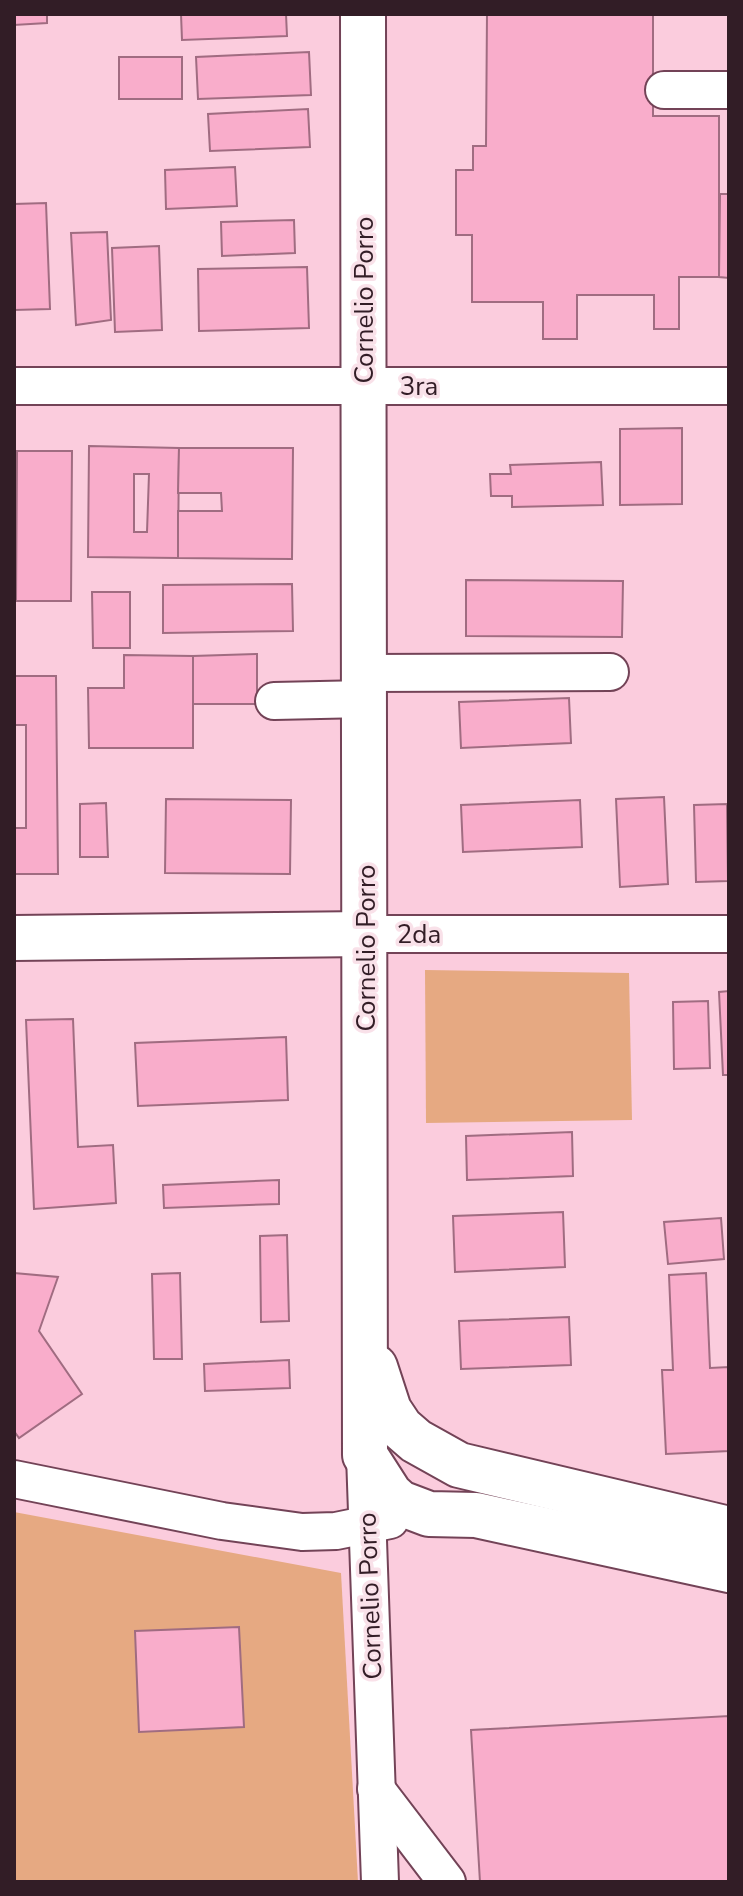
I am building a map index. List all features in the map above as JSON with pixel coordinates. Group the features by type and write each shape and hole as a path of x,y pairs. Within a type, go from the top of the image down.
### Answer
{"main road":[{"name":"Cornelio Porro","path":"363,14 368,1344 365,1455 378,1510"},
{"name":"2da","path":"14,938 366,934"},
{"path":"368,1344 389,1410 401,1428 416,1441 459,1465 729,1529"},
{"path":"378,1510 415,1472 459,1465"},
{"path":"378,1510 400,1503 429,1514 476,1515 729,1570"}],"street":[{"path":"664,90 729,90"},
{"name":"3ra","path":"14,386 729,386"},
{"path":"274,701 366,686 610,672"},
{"name":"2da","path":"366,934 729,934"},
{"path":"14,1479 222,1521 322,1533 378,1510"},
{"name":"Cornelio Porro","path":"378,1510 376,1789 380,1882"},
{"path":"376,1789 447,1882"}],"shaded area":[{"path":"425,970 629,973 632,1120 426,1123"},
{"path":"14,1512 341,1573 358,1882 14,1882"}],"building":[{"path":"14,14 47,14 47,23 14,25"},
{"path":"181,14 286,14 287,36 182,40"},
{"path":"487,14 653,14 653,116 719,116 719,277 679,277 679,329 654,329 654,295 577,295 577,339 543,339 543,302 472,302 472,235 456,235 456,170 473,170 473,146 486,146"},
{"path":"309,52 311,95 198,99 196,57"},
{"path":"119,57 182,57 182,99 119,99"},
{"path":"308,109 310,147 210,151 208,114"},
{"path":"235,167 237,206 166,209 165,170"},
{"path":"720,194 729,194 729,278 719,277"},
{"path":"46,203 50,309 14,310 14,204"},
{"path":"294,220 295,253 222,256 221,222"},
{"path":"107,232 111,320 76,325 71,233"},
{"path":"159,246 162,330 115,332 112,248"},
{"path":"307,267 309,328 199,331 198,269"},
{"path":"682,428 682,504 620,505 620,429"},
{"path":"89,446 179,448 178,558 88,557","holes":["134,474 149,474 147,532 134,532"]},
{"path":"179,448 293,448 292,559 178,558 178,511 222,511 221,493 178,493"},
{"path":"17,451 72,451 71,601 16,601"},
{"path":"601,462 603,505 512,507 512,496 491,496 490,474 511,474 510,465"},
{"path":"466,580 623,581 622,637 466,636"},
{"path":"292,584 293,631 163,633 163,585"},
{"path":"92,592 130,592 130,648 93,648"},
{"path":"257,654 257,704 193,704 193,656"},
{"path":"124,655 193,656 193,748 89,748 88,688 124,688"},
{"path":"14,676 56,676 58,874 14,874 14,828 26,828 26,725 14,725"},
{"path":"569,698 571,743 461,748 459,702"},
{"path":"664,797 668,884 620,887 616,799"},
{"path":"166,799 291,800 290,874 165,873"},
{"path":"580,800 582,847 463,852 461,805"},
{"path":"106,803 108,857 80,857 80,804"},
{"path":"727,804 728,881 696,882 694,805"},
{"path":"729,991 729,1075 723,1075 719,992"},
{"path":"708,1001 710,1068 674,1069 673,1002"},
{"path":"73,1019 78,1147 113,1145 116,1203 34,1209 26,1020"},
{"path":"286,1037 288,1100 138,1106 135,1043"},
{"path":"572,1132 573,1176 467,1180 466,1136"},
{"path":"279,1180 279,1204 164,1208 163,1185"},
{"path":"563,1212 565,1267 455,1272 453,1216"},
{"path":"721,1218 724,1259 668,1264 664,1222"},
{"path":"287,1235 289,1321 261,1322 260,1236"},
{"path":"14,1273 58,1277 39,1331 82,1394 19,1438 14,1431"},
{"path":"180,1273 182,1359 154,1359 152,1274"},
{"path":"706,1273 710,1368 729,1367 729,1451 666,1454 662,1370 673,1370 669,1275"},
{"path":"569,1317 571,1365 461,1369 459,1321"},
{"path":"289,1360 290,1388 205,1391 204,1364"},
{"path":"239,1627 244,1727 139,1732 135,1631"},
{"path":"729,1716 729,1882 480,1882 471,1730"}]}
